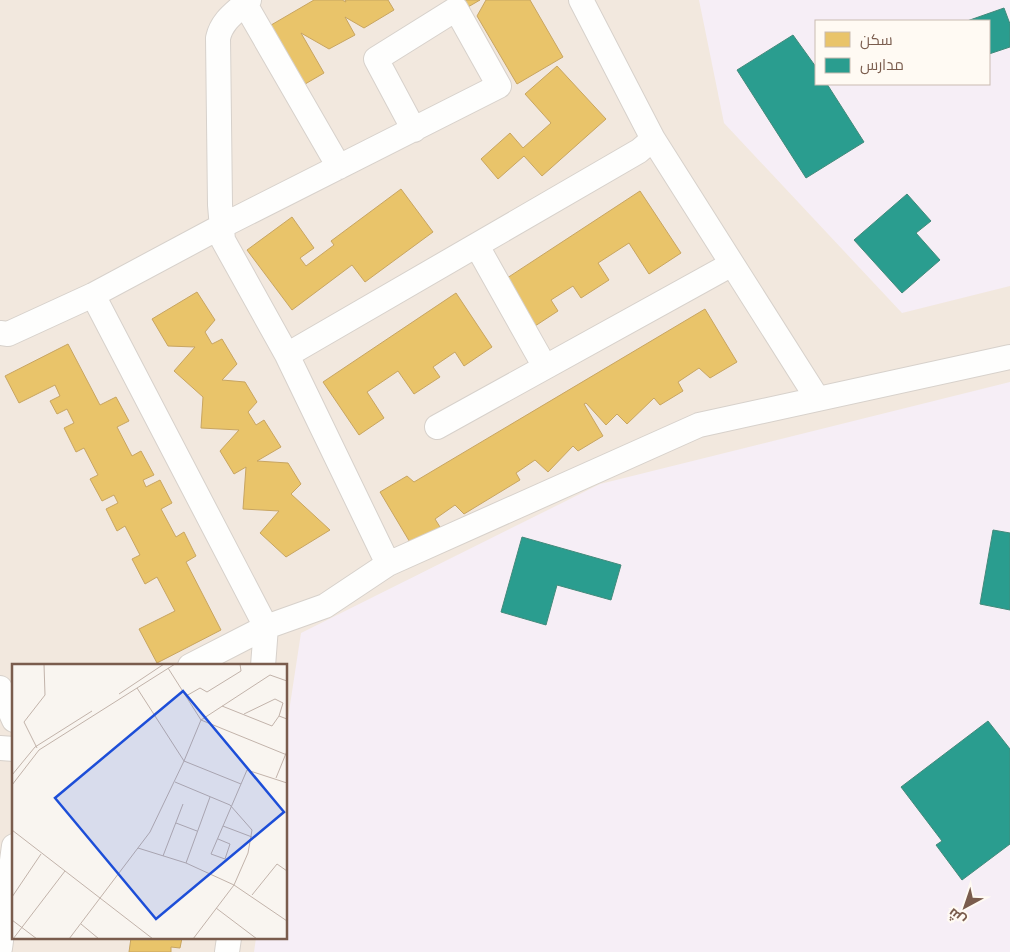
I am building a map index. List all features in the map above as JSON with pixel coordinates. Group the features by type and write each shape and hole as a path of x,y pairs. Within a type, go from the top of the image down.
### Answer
{"street":[{"path":"581,0 653,139 817,398"},
{"path":"338,167 247,2 220,27 218,38 220,227 223,240 287,355 388,564"},
{"path":"0,333 8,334 92,295 220,227 414,130 499,86 456,9 376,59 414,130"},
{"path":"287,355 639,151 653,139"},
{"path":"477,246 545,367"},
{"path":"437,427 732,264"},
{"path":"92,295 266,627 263,664"},
{"path":"194,664 266,627 325,606 388,564 699,425 1010,357"},
{"path":"0,688 12,715"},
{"path":"0,948 2,914 12,857"}],"shaded area":[{"path":"0,0 1010,0 1010,952 0,952"},
{"path":"699,0 1010,0 1010,286 902,313 724,123"},
{"path":"1010,382 1010,952 254,952 256,940 288,940 288,718 301,633 600,484"}],"building: سكن":[{"path":"314,0 342,0 346,2 345,0 388,0 394,10 364,28 345,17 355,35 329,49 301,33 324,73 300,87 266,28"},
{"path":"464,0 480,0 468,7"},
{"path":"486,0 530,0 563,57 517,84 477,16"},
{"path":"557,66 606,119 542,176 524,156 498,179 481,159 510,133 523,148 551,123 525,94"},
{"path":"401,189 433,232 365,282 352,265 292,310 247,250 292,217 314,248 300,258 306,266 334,245 331,241"},
{"path":"640,191 681,253 649,274 629,243 598,263 609,280 581,298 573,286 551,300 558,311 532,328 501,282"},
{"path":"197,292 215,320 205,332 212,344 222,339 237,364 222,380 245,382 257,402 248,412 256,425 264,420 281,447 257,461 288,463 301,484 291,494 330,530 286,557 260,533 279,511 243,509 246,467 234,474 220,451 239,430 201,428 203,397 174,371 195,347 168,346 152,319"},
{"path":"456,293 492,347 464,366 455,352 433,367 440,377 414,394 398,371 367,392 384,418 359,435 323,382"},
{"path":"705,309 737,362 710,378 699,368 678,382 683,391 660,405 654,398 627,424 617,414 606,425 586,403 584,404 603,436 578,451 573,446 548,472 535,460 516,473 520,480 464,514 455,505 435,519 440,527 411,544 380,492 407,476 414,482"},
{"path":"68,344 100,405 116,397 129,421 117,427 132,456 141,451 154,475 143,480 146,487 160,480 172,503 161,509 176,537 184,532 196,556 186,562 221,630 157,663 139,629 175,611 157,577 145,584 132,559 140,555 125,526 117,531 106,509 118,503 114,495 102,501 90,479 98,475 84,448 76,452 64,428 74,423 67,409 57,414 50,401 60,396 55,385 19,403 5,376"},
{"path":"131,940 182,940 180,948 171,947 171,952 129,952"}],"building: مدارس":[{"path":"1004,8 1010,24 1010,47 990,54 990,20 970,20"},
{"path":"793,35 815,66 815,85 828,85 864,142 806,178 737,70"},
{"path":"907,194 931,221 916,233 940,260 902,293 854,240"},
{"path":"993,530 1010,533 1010,610 980,604"},
{"path":"522,537 621,565 611,600 557,585 546,625 501,612"},
{"path":"988,721 1010,749 1010,844 962,880 936,845 942,841 901,787"}]}
